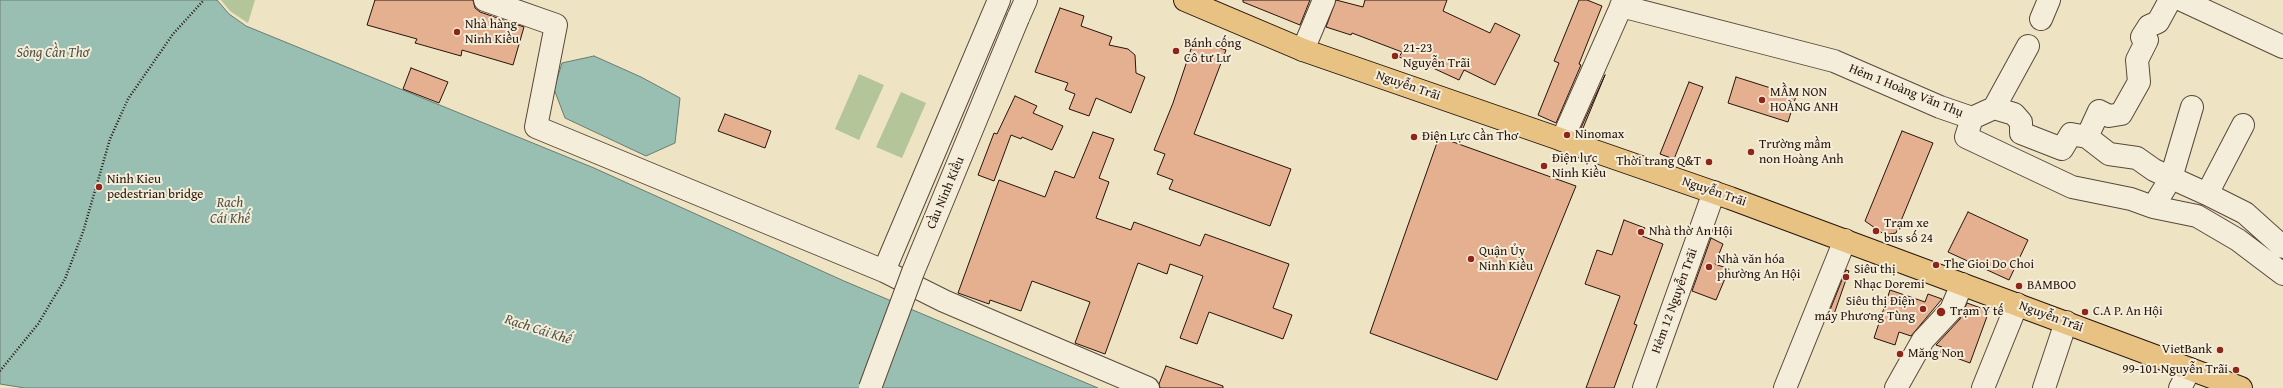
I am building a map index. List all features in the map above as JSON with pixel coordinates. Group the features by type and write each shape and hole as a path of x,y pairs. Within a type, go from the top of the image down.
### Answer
{"main road":[{"name":"Nguyễn Trãi","path":"1185,0 1303,50 1714,192 2241,388"}],"street":[{"path":"485,0 556,25 536,127 884,271 944,301 1148,388"},
{"path":"884,271 999,0"},
{"path":"1303,50 1324,0"},
{"path":"2087,137 2098,111 2109,116 2121,114 2139,82 2137,60 2147,40 2142,37 2149,26 2158,22 2170,0"},
{"path":"2182,0 2281,41"},
{"path":"1562,140 1622,3"},
{"name":"Hẻm 1 Hoàng Văn Thụ","path":"1622,3 1834,61 1940,107 1972,118 1966,137 2011,160 2072,187 2131,199 2153,208 2197,216 2238,240 2283,274"},
{"name":"Cầu Ninh Kiều","path":"870,388 913,272 1022,9"},
{"path":"1972,118 1994,108 2028,46"},
{"path":"1994,108 2014,114 2021,122 2021,133 2011,160"},
{"path":"2153,208 2170,178 2192,108"},
{"path":"2207,194 2243,125"},
{"path":"2021,133 2062,149 2071,134 2087,137 2109,154 2137,158 2154,170 2245,213 2283,247"},
{"name":"Hẻm 12 Nguyễn Trãi","path":"1644,388 1714,192"},
{"path":"1785,388 1844,240"},
{"path":"1896,388 1923,340 1950,310 1962,284"},
{"path":"1983,388 2017,304"},
{"path":"2044,388 2066,322"},
{"path":"2180,388 2190,369"}],"path":[{"path":"0,370 38,324 64,278 85,225 110,139 128,99 173,34 204,0"}],"green space":[{"path":"221,0 255,0 248,23 230,11"},
{"path":"859,74 884,85 859,140 835,129"},
{"path":"901,92 926,103 902,158 876,147"}],"water":[{"name":"Rạch Cái Khế","path":"0,0 217,0 229,14 246,26 594,168 844,281 1098,388 25,388 0,384"},
{"path":"594,56 641,77 680,98 675,143 646,156 565,118 554,89 562,63"}],"building":[{"name":"Nhà hàng Ninh Kiều","path":"375,0 473,0 475,8 480,12 524,27 513,65 462,50 461,56 415,43 417,39 367,25"},
{"path":"1243,0 1310,0 1300,25 1243,2"},
{"path":"1336,0 1363,7 1365,0 1447,0 1443,11 1490,33 1495,23 1520,35 1495,85 1464,70 1459,80 1422,63 1421,66 1399,57 1402,52 1352,33 1351,35 1326,27"},
{"path":"1579,0 1587,0 1602,6 1579,64 1581,65 1556,123 1538,115 1559,63 1554,61"},
{"path":"1060,8 1084,16 1081,26 1112,37 1109,45 1128,49 1135,55 1136,73 1145,77 1131,113 1096,98 1089,116 1069,109 1075,94 1065,90 1068,83 1035,72"},
{"path":"1194,40 1226,50 1194,134 1291,169 1270,226 1169,189 1173,180 1157,174 1165,154 1154,150 1173,103"},
{"path":"411,68 448,82 439,103 403,89"},
{"path":"1605,75 1581,133 1579,132"},
{"name":"MẦM NON HOÀNG ANH","path":"1736,77 1796,96 1788,122 1728,103"},
{"path":"1689,82 1703,87 1674,159 1660,154"},
{"path":"1015,96 1037,106 1033,113 1063,126 1052,150 1022,137 1021,139 1011,135 994,181 978,175 994,133 997,134"},
{"path":"725,114 771,131 765,148 718,131"},
{"path":"1902,131 1933,143 1896,233 1885,235 1865,221"},
{"path":"1093,132 1114,139 1099,178 1109,182 1096,218 1131,230 1134,222 1200,246 1205,234 1289,264 1273,308 1292,315 1283,339 1209,312 1197,344 1180,338 1203,276 1170,264 1167,274 1138,263 1105,354 1075,343 1090,302 1032,281 1021,311 990,300 989,304 958,293 999,180 1045,197 1055,171 1074,178"},
{"name":"Quận Ủy Ninh Kiều","path":"1439,137 1576,186 1497,380 1370,333"},
{"path":"1968,212 2028,240 2009,280 1948,252"},
{"path":"1624,220 1645,228 1642,236 1663,244 1634,324 1637,325 1614,388 1586,388 1620,296 1585,284 1597,250 1612,255"},
{"name":"Nhà văn hóa phường An Hội","path":"1711,238 1723,244 1715,264 1729,269 1716,300 1692,291"},
{"path":"1846,270 1849,271 1833,317 1828,315"},
{"path":"1890,290 1925,302 1928,294 1942,299 1911,336 1899,332 1895,345 1874,338"},
{"path":"1967,303 1989,311 1970,363 1940,352 1942,347 1936,345 1960,319"},
{"path":"1166,366 1223,386 1223,388 1160,388 1159,384"}],"place":[{"name":"Nhà hàng Ninh Kiều","path":"457,32"},
{"name":"Bánh cống Cô tư Lư","path":"1176,51"},
{"name":"21-23 Nguyễn Trãi","path":"1395,56"},
{"name":"MẦM NON HOÀNG ANH","path":"1762,100"},
{"name":"Ninomax","path":"1567,135"},
{"name":"Điện Lực Cần Thơ","path":"1414,137"},
{"name":"Trường mầm non Hoàng Anh","path":"1751,152"},
{"name":"Thời trang Q&T","path":"1709,162"},
{"name":"Điện lực Ninh Kiều","path":"1544,166"},
{"name":"Ninh Kieu pedestrian bridge","path":"99,187"},
{"name":"Trạm xe bus số 24","path":"1876,231"},
{"name":"Nhà thờ An Hội","path":"1641,232"},
{"name":"Quận Ủy Ninh Kiều","path":"1471,259"},
{"name":"The Gioi Do Choi","path":"1936,265"},
{"name":"Nhà văn hóa phường An Hội","path":"1709,267"},
{"name":"Siêu thị Nhạc Doremi","path":"1846,277"},
{"name":"BAMBOO","path":"2019,286"},
{"name":"Siêu thị Điện máy Phương Tùng","path":"1923,309"},
{"name":"Trạm Y tế","path":"1941,312"},
{"name":"C.A P. An Hội","path":"2085,312"},
{"name":"VietBank","path":"2220,350"},
{"name":"Măng Non","path":"1900,354"},
{"name":"99-101 Nguyễn Trãi","path":"2236,370"}],"water label":[{"name":"Sông Cần Thơ","path":"53,53"}]}
